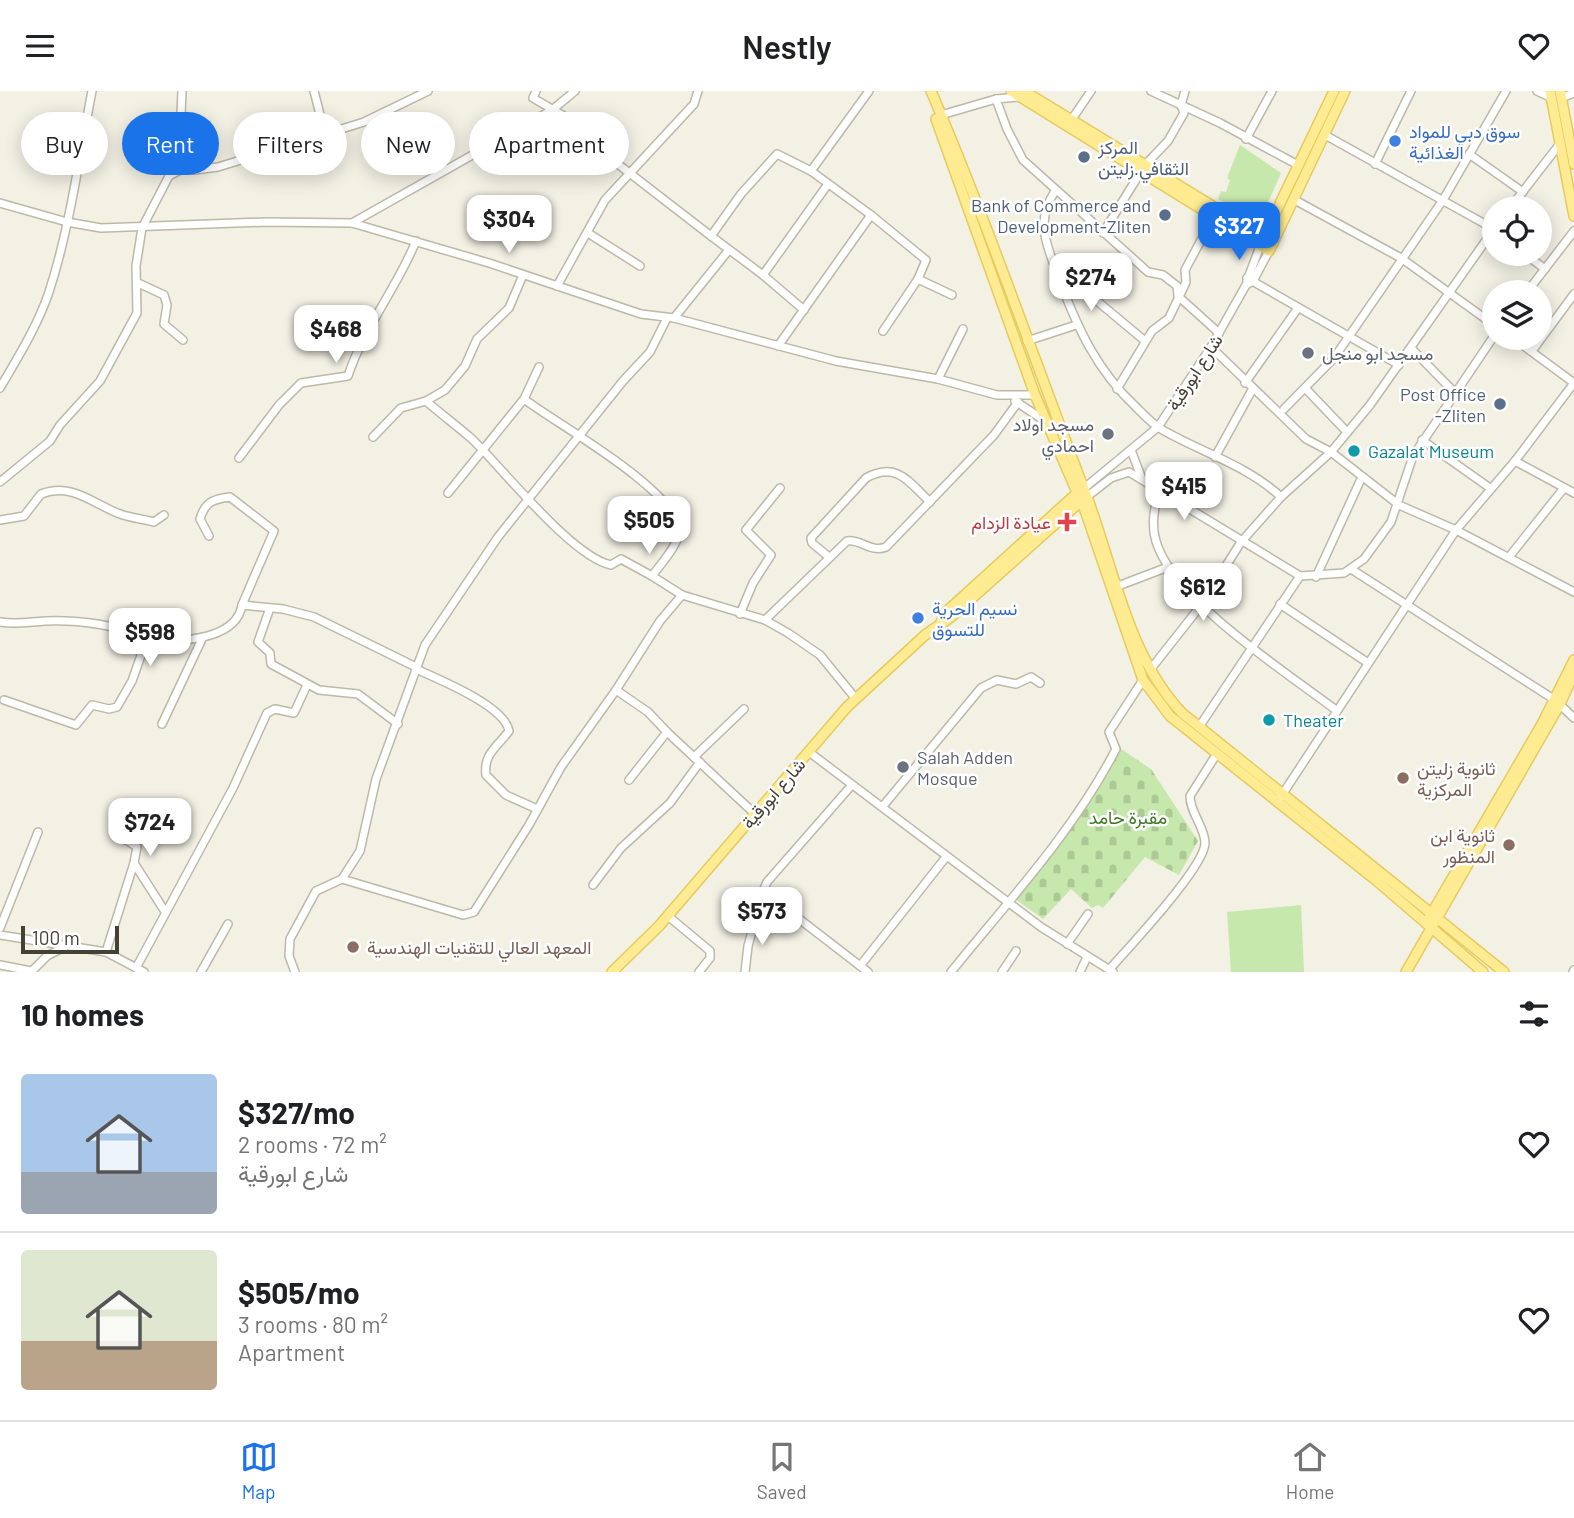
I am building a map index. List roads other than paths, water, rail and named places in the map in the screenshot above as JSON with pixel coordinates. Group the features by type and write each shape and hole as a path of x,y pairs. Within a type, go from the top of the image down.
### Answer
{"main road":[{"path":"929,91 941,115 1046,392 1143,680 1170,716 1216,755 1280,797 1436,916 1504,972"},
{"path":"929,91 1035,395 1081,496 1118,586 1142,656 1150,670 1169,699 1199,727 1482,972"},
{"path":"1266,245 1298,165 1334,91"},
{"path":"1266,245 1293,199 1345,91"},
{"path":"1017,93 1072,119 1213,218 1266,245"},
{"path":"1017,93 1266,245"},
{"path":"1556,95 1559,145 1574,216"},
{"path":"1556,95 1574,164"},
{"path":"1035,395 1046,392"},
{"name":"شارع ابورقية","path":"615,971 668,916 856,699 941,622 946,611 986,573 1081,496"},
{"path":"1558,702 1574,660"},
{"path":"1406,972 1429,925 1574,673"}],"street":[{"path":"0,388 35,325 48,293 67,222 92,91"},
{"path":"182,91 182,112"},
{"path":"314,91 319,112"},
{"path":"347,127 364,122 428,91"},
{"path":"536,91 533,98 576,123 579,134 631,176 661,195 804,310"},
{"path":"352,223 552,110 575,91"},
{"path":"556,286 605,200 631,176 694,104 698,91"},
{"path":"811,171 869,91"},
{"path":"1072,119 1091,91"},
{"path":"1151,91 1298,165"},
{"path":"1103,233 1143,168 1168,141 1184,113 1181,105 1185,91"},
{"path":"1246,139 1272,91"},
{"path":"1376,164 1411,91"},
{"path":"1284,409 1334,358 1443,200 1506,91"},
{"path":"1537,91 1556,95 1574,93"},
{"path":"941,115 1017,93"},
{"path":"996,99 1023,160 1055,191 1081,209 1103,233 1148,272 1163,275 1177,286 1178,296 1219,333"},
{"path":"1325,135 1482,222"},
{"path":"1520,196 1559,145"},
{"path":"712,236 741,194 778,154 811,171 926,258 918,279 883,331"},
{"path":"1469,154 1523,192"},
{"path":"0,482 50,441 61,425 96,388 137,313 136,266 142,228 171,175"},
{"path":"763,275 828,184"},
{"path":"1055,191 1046,206 1042,224 1076,325 1099,366 1116,389 1158,427 1256,477 1281,497"},
{"path":"1293,199 1401,258 1482,316"},
{"path":"0,203 67,222 101,227 142,228 265,222 352,223 641,314 671,318 836,361 938,379 1005,396 1045,421"},
{"path":"778,346 871,215"},
{"path":"1116,389 1145,341 1169,318 1186,282 1185,270 1213,218"},
{"path":"1536,280 1574,231"},
{"path":"588,233 640,267"},
{"path":"239,458 279,405 301,383 348,376 372,319 407,264 416,241"},
{"name":"شارع ابورقية","path":"1081,496 1158,427 1211,347 1249,282 1266,245"},
{"path":"1150,670 1202,604 1241,541 1281,497 1331,452 1347,432 1412,349 1482,246"},
{"path":"295,972 288,947 296,925 316,891 342,879 360,851 376,779 425,645 526,500 578,434 650,352 671,318 728,251"},
{"path":"1054,264 1145,341"},
{"path":"1541,266 1545,269"},
{"path":"373,437 401,408 426,401 445,390 465,366 477,339 509,308 523,275"},
{"path":"918,279 952,295"},
{"path":"1249,282 1399,365"},
{"path":"138,283 164,295 167,305 164,324 183,340"},
{"path":"1280,797 1456,530 1515,461 1574,383 1532,351 1574,294"},
{"path":"1245,383 1297,308"},
{"path":"1027,341 1076,325"},
{"path":"938,379 963,329"},
{"path":"1211,347 1252,390 1307,439 1331,452 1361,479 1399,505 1456,530 1574,592"},
{"path":"1412,349 1455,393"},
{"path":"1131,450 1142,479 1300,576 1316,577 1351,569 1378,542 1399,505 1408,467 1422,440 1484,350"},
{"path":"447,493 524,400 539,367"},
{"path":"1305,388 1347,432"},
{"path":"1215,457 1252,390"},
{"path":"1005,396 1035,395"},
{"path":"524,400 578,434 652,492 678,527 676,539 652,576"},
{"path":"426,401 483,451 526,500 604,563 611,565 621,559 682,594 765,620 820,655 856,699"},
{"path":"765,620 850,540 878,549 886,547 995,435 1018,403"},
{"path":"1422,440 1490,488"},
{"path":"1515,461 1574,493"},
{"path":"829,557 812,543 811,538 866,478 876,472 895,472 930,502"},
{"name":"شارع ابورقية","path":"1081,496 1116,474 1129,472 1142,479"},
{"path":"1316,577 1361,479"},
{"path":"740,614 753,583 771,555 746,531 780,488"},
{"path":"1509,557 1564,488"},
{"path":"1158,489 1153,529 1168,567 1202,604 1336,710"},
{"path":"0,520 24,516 41,494 63,490 94,500 121,515 154,522 164,515"},
{"path":"145,645 202,639 232,621 273,536 273,529 230,497 209,502 203,509 200,519 209,536"},
{"path":"1118,586 1168,567"},
{"path":"1351,569 1558,702 1574,718"},
{"path":"1199,727 1300,576"},
{"path":"342,879 463,915 471,915 572,749 616,690 660,621 682,594"},
{"path":"1280,604 1368,663"},
{"path":"242,605 283,608 314,617 472,696 506,722 509,731 486,761 486,775 506,795 537,809"},
{"path":"270,608 258,639 259,645 270,653 271,664 307,685 324,691 358,694 398,724"},
{"path":"0,622 15,625 54,622 118,628 133,633 145,645"},
{"path":"162,725 202,639"},
{"path":"4,701 76,725 92,705 109,709 117,707 132,681 145,645"},
{"path":"883,806 981,688 993,681 1012,684 1031,677 1040,683"},
{"path":"951,972 1048,855 1093,789 1116,748 1109,732 1143,680"},
{"path":"0,935 69,944 106,953 140,970 164,910 233,788 267,713 275,709 293,713 307,685"},
{"path":"616,690 648,712 755,814"},
{"path":"593,885 621,848 670,803 697,760 744,709"},
{"path":"629,780 667,732"},
{"path":"808,752 851,786 883,806 946,857 1067,944 1111,971 1186,879 1202,852 1204,838 1189,796 1216,755"},
{"path":"745,972 748,946 768,882 851,786"},
{"path":"0,928 38,832"},
{"path":"106,953 137,847 117,833"},
{"path":"860,966 946,857"},
{"path":"134,863 164,910"},
{"path":"763,891 869,972"},
{"path":"1067,944 1088,914"},
{"path":"668,916 709,951 710,958 699,972"},
{"path":"201,972 228,924"},
{"path":"0,965 31,972 47,956 69,944"},
{"path":"1002,972 1016,951"},
{"path":"1080,972 1087,957"}],"place":[{"name":"سوق دبي للمواد الغذائية","path":"1395,141"},
{"name":"المركز الثقافي.زليتن","path":"1084,157"},
{"name":"Bank of Commerce and Development-Zliten","path":"1165,215"},
{"name":"مسجد ابو منجل","path":"1308,353"},
{"name":"Post Office -Zliten","path":"1500,404"},
{"name":"مسجد اولاد احمادي","path":"1108,434"},
{"name":"Gazalat Museum","path":"1354,451"},
{"name":"عيادة الزدام","path":"1067,522"},
{"name":"نسيم الحرية للتسوق","path":"918,618"},
{"name":"Theater","path":"1269,720"},
{"name":"Salah Adden Mosque","path":"903,767"},
{"name":"ثانوية زليتن المركزية","path":"1403,778"},
{"name":"ثانوية ابن المنظور","path":"1509,845"},
{"name":"المعهد العالي للتقنيات الهندسية","path":"353,947"}],"park label":[{"name":"مقبرة حامد","path":"1128,817"}]}
